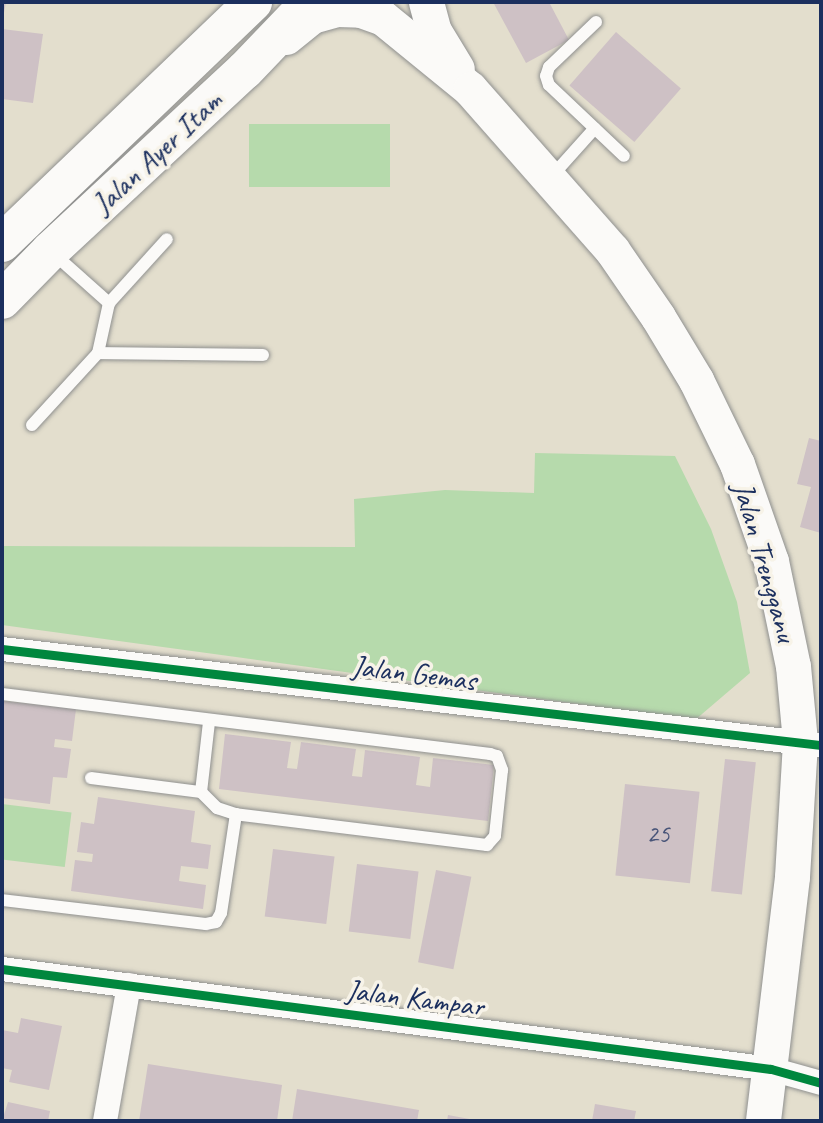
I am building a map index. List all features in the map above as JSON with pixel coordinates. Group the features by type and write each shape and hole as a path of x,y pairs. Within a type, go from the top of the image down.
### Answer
{"main road":[{"name":"Jalan Ayer Itam","path":"2,300 50,251 245,70 310,2"},
{"name":"Jalan Trengganu","path":"426,2 434,31 470,89 612,250 658,317 696,380 737,464 771,561 811,744 763,1121"},
{"name":"Jalan Trengganu","path":"245,70 312,16 337,9 361,10 383,18 470,89"},
{"name":"Jalan Ayer Itam","path":"2,243 238,10"}],"street":[{"name":"Jalan Gemas","path":"2,649 811,744"},
{"name":"Jalan Kampar","path":"2,969 771,1069 821,1083"},
{"path":"105,1121 130,985"}],"lane":[{"path":"596,22 549,67 547,76 549,85 624,156"},
{"path":"549,179 595,128"},
{"path":"32,425 98,354 109,303 167,239"},
{"path":"50,251 109,303"},
{"path":"98,354 263,355"},
{"path":"2,694 209,722 490,754 501,762 495,836 487,845 236,814 217,808 201,792 91,778"},
{"path":"201,792 209,722"},
{"path":"2,900 206,924 216,922 221,913 236,814"}],"green space":[{"path":"249,124 390,124 390,187 249,187"},
{"path":"535,453 675,456 711,529 737,602 750,673 695,720 2,625 2,546 355,547 354,499 445,490 534,493"},
{"path":"2,804 71,813 65,867 2,859"}],"building":[{"path":"2,2 6,2 3,18 2,18"},
{"path":"493,2 549,2 569,40 526,63"},
{"path":"2,29 43,34 33,103 2,99"},
{"path":"616,32 681,88 634,142 569,86"},
{"path":"809,438 821,441 821,533 800,527 811,487 797,484"},
{"path":"2,701 76,709 72,741 55,739 54,747 71,749 67,778 53,777 50,804 2,798"},
{"path":"225,734 291,742 287,768 297,769 301,742 356,749 352,776 362,777 365,750 420,757 416,785 430,787 433,758 494,765 488,821 219,789"},
{"path":"725,759 756,762 742,895 711,891"},
{"path":"625,784 700,792 690,883 615,875"},
{"path":"98,797 195,811 191,842 211,845 208,869 181,866 179,881 206,885 203,909 71,891 75,860 92,862 93,854 77,852 81,822 94,824"},
{"path":"273,849 335,857 326,924 265,916"},
{"path":"357,864 419,872 410,939 349,931"},
{"path":"436,870 471,877 453,969 418,962"},
{"path":"21,1018 62,1026 49,1090 9,1082 12,1070 2,1068 2,1030 18,1033"},
{"path":"148,1064 282,1085 277,1121 139,1121"},
{"path":"297,1089 419,1110 417,1121 292,1121"},
{"path":"8,1102 50,1111 48,1121 2,1121"},
{"path":"595,1104 636,1111 634,1121 592,1121"},
{"path":"448,1115 475,1120 475,1121 447,1121"}],"cycle path":[{"path":"2,649 821,745"},
{"path":"2,969 771,1069 821,1083"}]}
